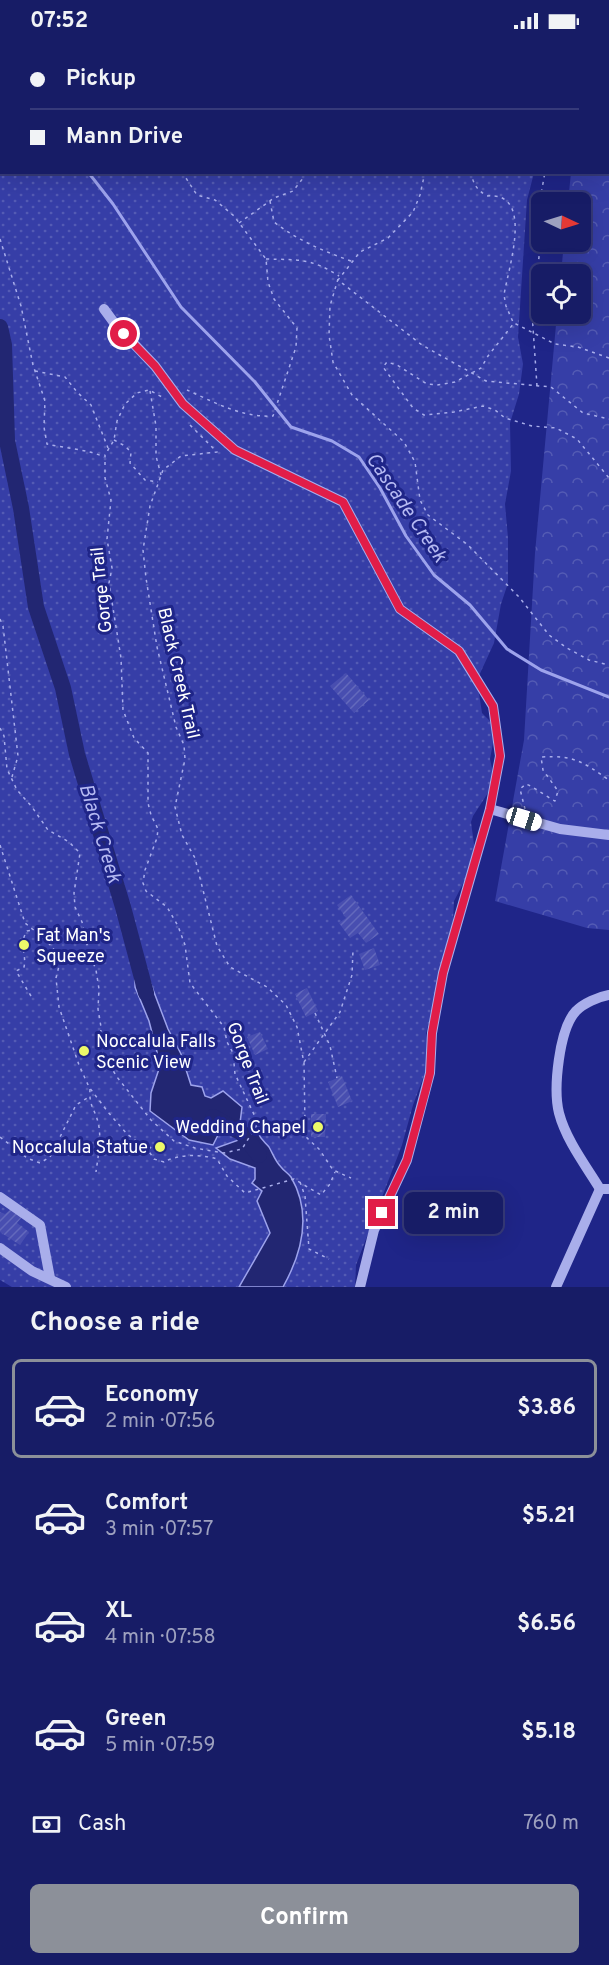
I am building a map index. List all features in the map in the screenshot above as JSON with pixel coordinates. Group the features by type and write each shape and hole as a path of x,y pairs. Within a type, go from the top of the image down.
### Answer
{"street":[{"path":"104,309 183,404 235,450 343,502 400,609 459,651 493,706 500,756 490,809 443,973 432,1033 430,1073 407,1160 374,1230 360,1287"},
{"path":"490,809 560,829 609,835"},
{"path":"556,1287 605,1189 572,1142 559,1114 557,1084 563,1038 568,1021 577,1009 591,1001 609,996"},
{"path":"0,1197 40,1225 50,1278"},
{"path":"0,1248 33,1271 66,1287"}],"path":[{"path":"0,239 21,306 35,371 45,401 44,427 47,444 94,452 105,457 114,440 117,421 125,404 137,393 149,390 164,398 171,387 187,390 224,408 261,417 273,416 296,347 297,328 274,300 268,282 266,259 229,210 215,200 197,195 183,174"},
{"path":"238,223 270,201 293,191 305,174"},
{"path":"425,174 413,212 388,238 360,252 339,279 330,306 329,335 333,362 351,395 404,442 415,462 420,500 428,515 468,545 519,597 549,635 589,660 609,665"},
{"path":"471,174 473,183 479,191 487,196 496,195 509,201 513,208 515,233 504,295 506,306 514,323 555,344 578,347 609,358"},
{"path":"537,386 532,313 539,256 537,217 545,174"},
{"path":"270,201 274,222 289,234 319,249 352,261"},
{"path":"266,259 301,260 320,264 422,345 486,381 551,387 583,413 609,419"},
{"path":"514,323 481,368 455,382 427,384 397,365 387,362 382,367 413,408 424,415 483,406 495,410 505,418 532,426 556,428 577,439 609,478"},
{"path":"35,371 64,377 91,405 109,449"},
{"path":"149,390 156,426 156,456 161,477"},
{"name":"Black Creek Trail","path":"187,421 217,452 181,456 163,470 150,506 144,550 157,647 176,727 184,745 185,759 175,807 182,836 195,858 217,946 230,967 267,987 286,1005 297,1027 304,1063 307,1138 319,1149 335,1171 351,1178"},
{"path":"114,440 131,452 130,463 145,480 159,482"},
{"name":"Gorge Trail","path":"0,728 4,736 7,769 17,790 48,830 69,842 80,853 74,892 75,907 82,922 96,970 99,989 98,1009 102,1027 100,1049 117,1077 151,1120 174,1141 224,1154 242,1149 258,1123 236,1074 233,1053 227,1042 224,1026 190,983 185,945 178,926 167,907 146,891 143,883 158,838 158,829 148,802 148,753 134,738 123,710 122,658 109,583 112,568 107,539 111,500 105,478 105,457"},
{"path":"0,619 3,626 18,756 12,778"},
{"path":"524,819 526,806 520,789 526,784 555,801 558,791 543,770 541,757 563,756 590,766 609,780"},
{"path":"0,845 25,923 46,940 60,958 56,978 59,1007 79,1065 90,1088 127,1134 148,1150 154,1158 164,1162 172,1158 205,1155 217,1159 227,1176 245,1193 294,1179 321,1195 330,1184 335,1171"},
{"path":"31,996 16,971 24,967 25,961 21,954 23,937 27,931 33,929"},
{"path":"304,1063 340,1012 351,975 353,950"},
{"path":"315,1013 330,1046 337,1078"},
{"path":"90,1088 89,1102 98,1121 99,1153 96,1172"},
{"path":"0,1137 27,1158 40,1163 50,1157 76,1105 89,1097"},
{"path":"148,1150 151,1147"},
{"path":"300,1182 305,1196 309,1249 329,1259"}],"green space":[{"path":"0,174 534,174 527,200 518,337 523,364 519,394 510,423 511,471 505,504 508,583 501,604 494,643 477,680 482,713 496,727 490,759 495,782 471,822 476,859 454,901 452,943 426,1033 431,1057 413,1105 402,1145 356,1265 355,1287 12,1287 0,1280"},
{"path":"571,174 609,174 609,930 587,928 495,901 524,740 535,553 556,324 591,324 591,264 562,264 563,252 591,252 591,192 569,192"}],"shaded area":[{"path":"135,967 149,979 168,1029 181,1054 191,1085 202,1087 205,1096 211,1098 223,1091 242,1107 240,1123 219,1133 213,1145 189,1140 150,1111 151,1093 159,1069 149,1021 135,987"},
{"path":"258,1133 279,1165 291,1177 301,1205 303,1219 299,1247 283,1287 239,1287 270,1233 257,1201 262,1191 252,1183 255,1179 255,1168 230,1159 216,1148"}],"building":[{"path":"346,673 369,700 354,713 330,686"},
{"path":"351,895 379,934 366,943 358,933 350,938 339,923 346,918 337,905"},
{"path":"374,948 380,965 365,970 359,954"},
{"path":"307,988 318,1011 306,1017 295,994"},
{"path":"260,1032 268,1049 255,1055 247,1037"},
{"path":"342,1076 352,1101 338,1107 328,1082"},
{"path":"311,1114 326,1114 325,1137 311,1137"},
{"path":"11,1209 22,1217 17,1223 29,1232 20,1245 0,1232 0,1212 5,1214"}],"waterway":[{"name":"Cascade Creek","path":"90,174 113,204 181,307 255,382 291,427 332,441 359,457 380,488 406,536 434,575 470,605 507,649 541,670 609,697"},
{"name":"Black Creek","path":"0,327 4,345 7,441 21,508 36,607 63,688 77,754 146,993"},
{"name":"Black Creek","path":"213,1117 242,1133 259,1155"}],"place":[{"name":"Fat Man's Squeeze","path":"24,945"},
{"name":"Noccalula Falls Scenic View","path":"84,1051"},
{"name":"Wedding Chapel","path":"318,1127"},
{"name":"Noccalula Statue","path":"160,1147"}],"route":[{"path":"124,334 155,366 183,404 235,450 343,502 400,609 459,651 493,706 500,756 490,809 443,973 432,1033 430,1073 426,1089 407,1160 382,1213"}]}
